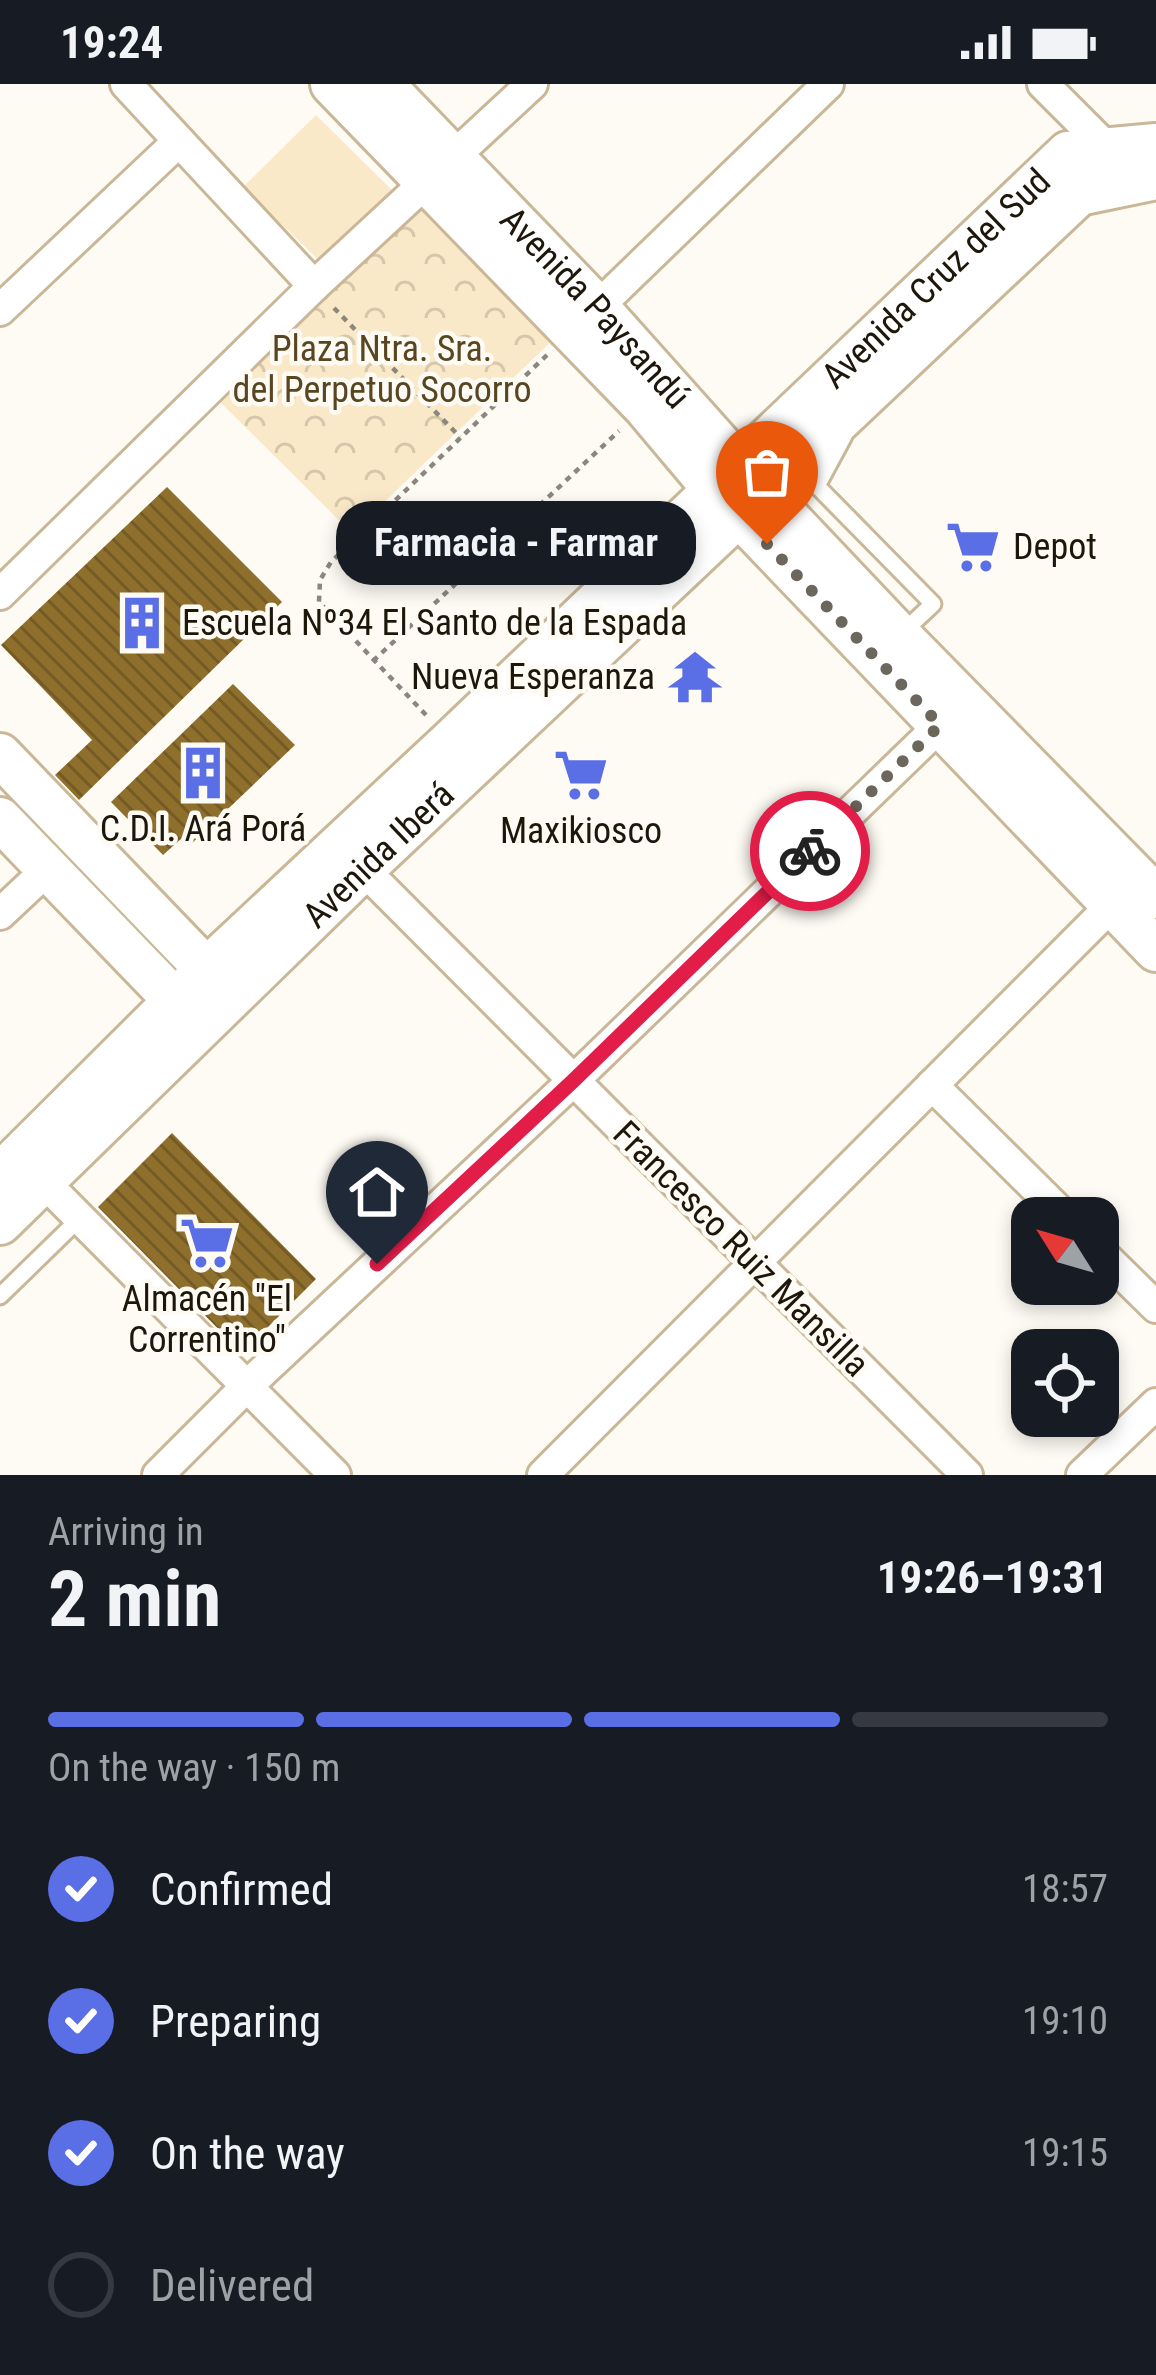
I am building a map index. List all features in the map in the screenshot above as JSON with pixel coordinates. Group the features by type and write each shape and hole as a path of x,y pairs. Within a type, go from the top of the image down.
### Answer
{"main road":[{"name":"Avenida Paysandú","path":"332,84 439,169 584,320 952,713 1112,905 1156,950"},
{"name":"Avenida Paysandú","path":"382,84 439,169"},
{"name":"Avenida Cruz del Sud","path":"739,490 1068,153 1156,145"},
{"name":"Avenida Cruz del Sud","path":"739,490 865,398 1079,194 1156,178"},
{"name":"Avenida Paysandú","path":"584,320 645,407 899,634 952,713 1156,897"},
{"name":"Avenida Iberá","path":"0,1223 43,1181 188,1014 452,740 739,490"},
{"name":"Avenida Iberá","path":"219,983 363,869 739,490"},
{"path":"0,755 219,983"},
{"path":"0,819 188,1014"},
{"name":"Avenida Iberá","path":"0,1175 188,1014"}],"street":[{"path":"126,84 314,286"},
{"path":"0,594 314,286 532,84"},
{"path":"584,320 828,84"},
{"path":"1043,84 1108,149"},
{"path":"0,310 179,141"},
{"path":"162,1474 246,1387 573,1081 952,713"},
{"path":"0,914 47,869"},
{"name":"Francesco Ruiz Mansilla","path":"363,869 967,1475"},
{"path":"543,1475 1112,905"},
{"path":"932,1085 1045,1197"},
{"path":"43,1181 335,1475"},
{"path":"1119,1271 1156,1307"},
{"path":"1082,1475 1156,1404"}],"lane":[{"path":"865,398 817,486 933,604 899,634"},
{"path":"0,1296 80,1218"}],"path":[{"path":"314,286 460,438"},
{"path":"452,740 319,602 320,580 331,562 584,320"},
{"path":"373,661 645,407"}],"green space":[{"path":"316,115 397,195 325,266 243,187"},
{"name":"Plaza Ntra. Sra. del Perpetuo Socorro","path":"422,193 561,332 352,533 216,398"}],"building":[{"name":"Escuela Nº34 El Santo de la Espada","path":"167,487 282,602 79,800 55,775 92,740 1,645"},
{"name":"C.D.I. Ará Porá","path":"233,684 295,745 190,845 182,838 163,855 111,802"},
{"name":"Almacén \"El Correntino\"","path":"172,1133 316,1279 242,1353 98,1207"}],"way so far":[{"path":"767,544 940,725 810,851"}],"place":[{"name":"Farmacia - Farmar","path":"767,544"},
{"name":"Depot","path":"973,547"},
{"name":"Escuela Nº34 El Santo de la Espada","path":"142,623"},
{"name":"Nueva Esperanza","path":"695,677"},
{"name":"C.D.I. Ará Porá","path":"203,773"},
{"name":"Maxikiosco","path":"581,775"},
{"name":"Almacén \"El Correntino\"","path":"207,1243"}],"route":[{"path":"377,1264 810,851"}]}
